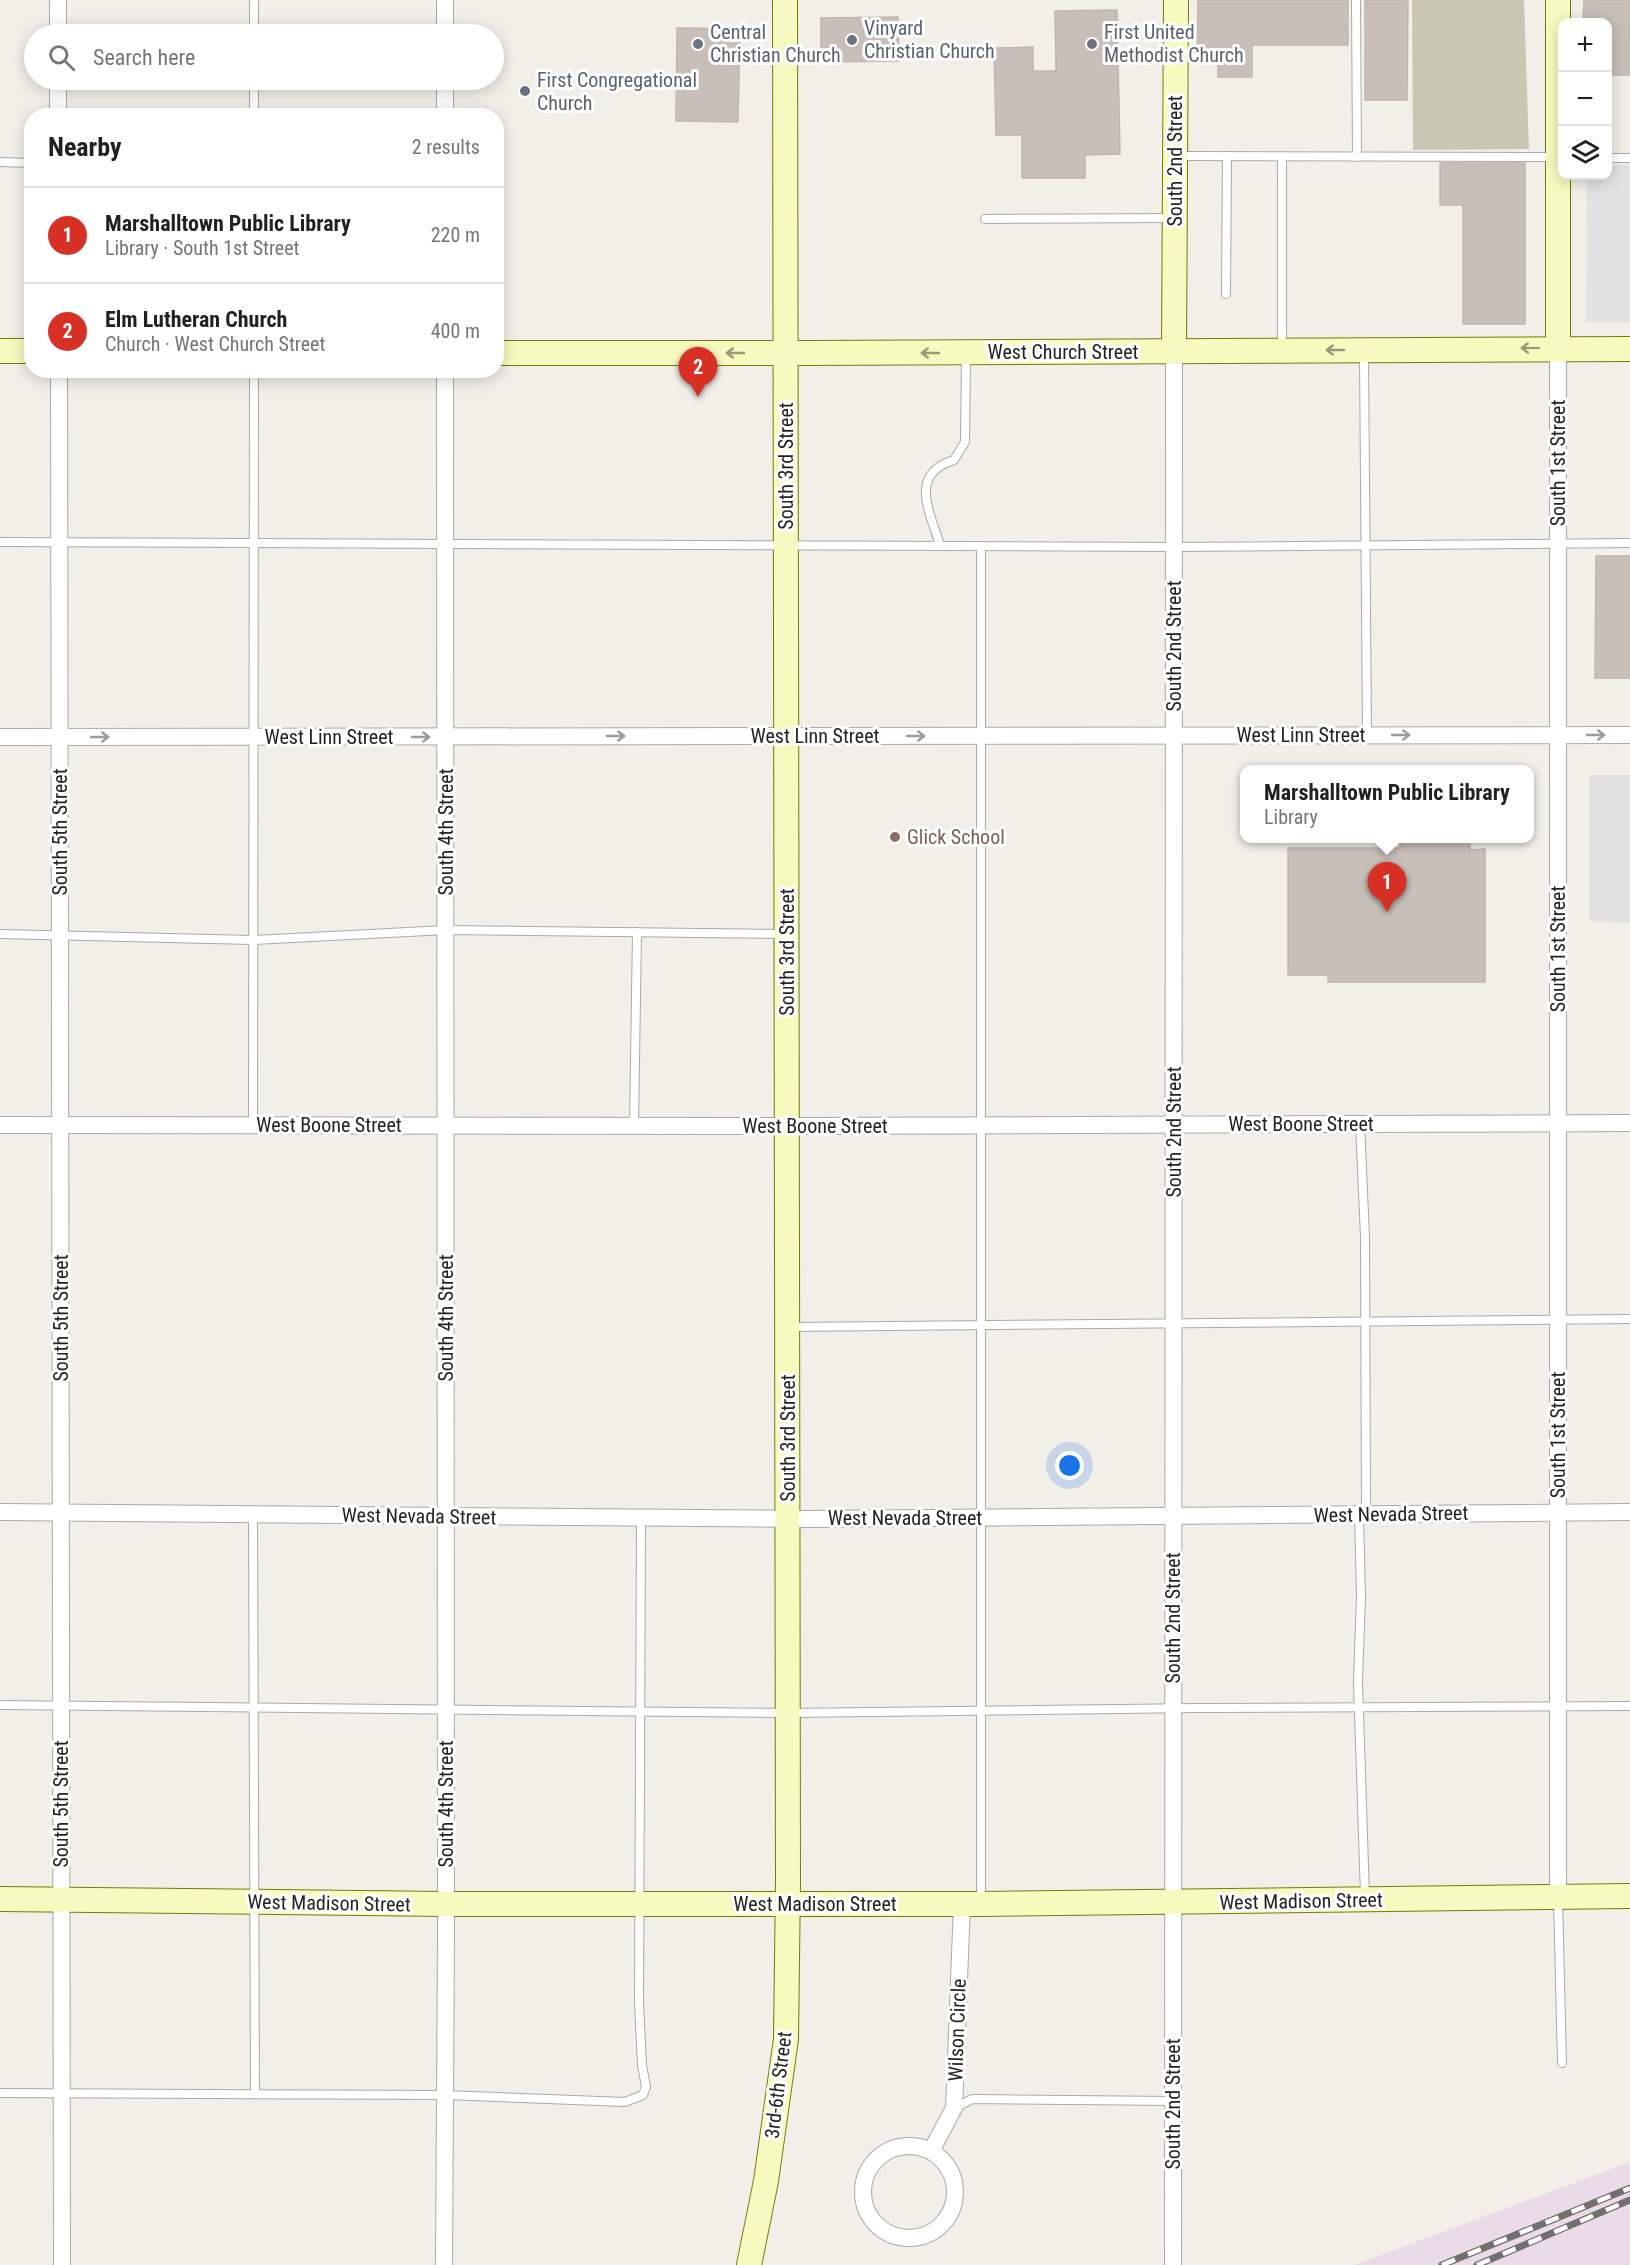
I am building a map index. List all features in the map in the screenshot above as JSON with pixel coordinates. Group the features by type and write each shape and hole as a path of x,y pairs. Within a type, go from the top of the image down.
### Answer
{"main road":[{"name":"South 3rd Street","path":"785,0 788,1904"},
{"name":"South 2nd Street","path":"1174,351 1176,0"},
{"name":"South 1st Street","path":"1558,0 1560,126"},
{"name":"South 1st Street","path":"1558,348 1560,180"},
{"name":"West Church Street","path":"504,352 1630,349"},
{"path":"0,351 24,351"},
{"name":"West Madison Street","path":"0,1899 446,1904 972,1904 1630,1896"},
{"name":"3rd-6th Street","path":"749,2265 766,2181 786,2039 788,1904"}],"street":[{"path":"58,0 58,24"},
{"path":"445,0 445,24"},
{"path":"58,90 58,108"},
{"path":"445,90 445,108"},
{"name":"South 1st Street","path":"1558,348 1558,1897"},
{"name":"South 2nd Street","path":"1173,2265 1174,351"},
{"name":"South 5th Street","path":"59,378 62,2265"},
{"name":"South 4th Street","path":"444,2265 446,2096 445,378"},
{"name":"West Linn Street","path":"0,737 1630,735"},
{"name":"West Boone Street","path":"0,1125 787,1126 1630,1123"},
{"name":"West Nevada Street","path":"0,1512 640,1518 1630,1512"},
{"name":"Wilson Circle","path":"931,2151 954,2108 972,1904"},
{"path":"909,2145 931,2151 947,2165 955,2186 952,2208 939,2227 919,2237 897,2236 878,2226 865,2208 862,2186 871,2165 888,2150 909,2145"}],"lane":[{"path":"254,0 254,24"},
{"path":"1356,0 1357,157"},
{"path":"254,90 254,108"},
{"path":"1175,156 1558,157"},
{"path":"1226,294 1227,156"},
{"path":"1282,157 1282,350"},
{"path":"1612,158 1630,158"},
{"path":"0,162 24,163"},
{"path":"985,219 1175,218"},
{"path":"1364,350 1367,735"},
{"path":"940,545 924,486 931,471 954,460 965,442 966,352"},
{"path":"253,1125 254,378"},
{"path":"0,542 1174,547 1630,543"},
{"path":"972,1904 981,1711 981,546"},
{"path":"0,934 252,940 446,930 787,934"},
{"path":"634,1126 637,932"},
{"path":"1360,1124 1366,1321 1362,1596 1358,1682 1365,1900"},
{"path":"788,1327 1630,1319"},
{"path":"253,1514 255,2094"},
{"path":"0,2093 446,2096 625,2103 643,2096 645,2087 639,2003 640,1518"},
{"path":"0,1705 788,1713 1630,1706"},
{"path":"1558,1897 1562,2063"},
{"path":"954,2108 972,2099 1173,2101"}],"shaded area":[{"path":"1412,0 1524,0 1529,149 1413,150"},
{"path":"1612,165 1630,165 1630,322 1586,322 1587,180 1612,180"},
{"path":"1589,775 1630,775 1630,923 1589,921"},
{"path":"1630,2162 1630,2265 1354,2265"}],"building":[{"path":"1198,0 1348,0 1348,45 1252,45 1252,77 1218,77 1218,62 1197,61"},
{"path":"1365,0 1408,0 1407,100 1365,100"},
{"path":"1584,0 1630,0 1630,75 1612,75 1612,18 1583,18"},
{"path":"1117,10 1120,154 1085,155 1085,178 1022,178 1022,135 996,135 994,48 1033,47 1033,71 1056,71 1055,11"},
{"path":"898,17 899,61 821,62 821,18"},
{"path":"677,28 740,29 738,122 676,121"},
{"path":"1440,163 1525,163 1525,324 1463,324 1463,205 1440,205"},
{"path":"1596,556 1630,556 1630,678 1595,678"},
{"path":"1400,843 1470,843 1470,850 1485,849 1485,982 1328,982 1328,975 1288,975 1288,848 1400,848"}],"railway":[{"path":"1442,2265 1630,2188"},
{"path":"1477,2265 1630,2200"}],"place":[{"name":"Vinyard Christian Church","path":"852,40"},
{"name":"Central Christian Church","path":"698,44"},
{"name":"First United Methodist Church","path":"1092,44"},
{"name":"First Congregational Church","path":"525,91"},
{"name":"Elm Lutheran Church","path":"698,397"},
{"name":"Glick School","path":"895,837"},
{"name":"Marshalltown Public Library","path":"1387,912"}]}
